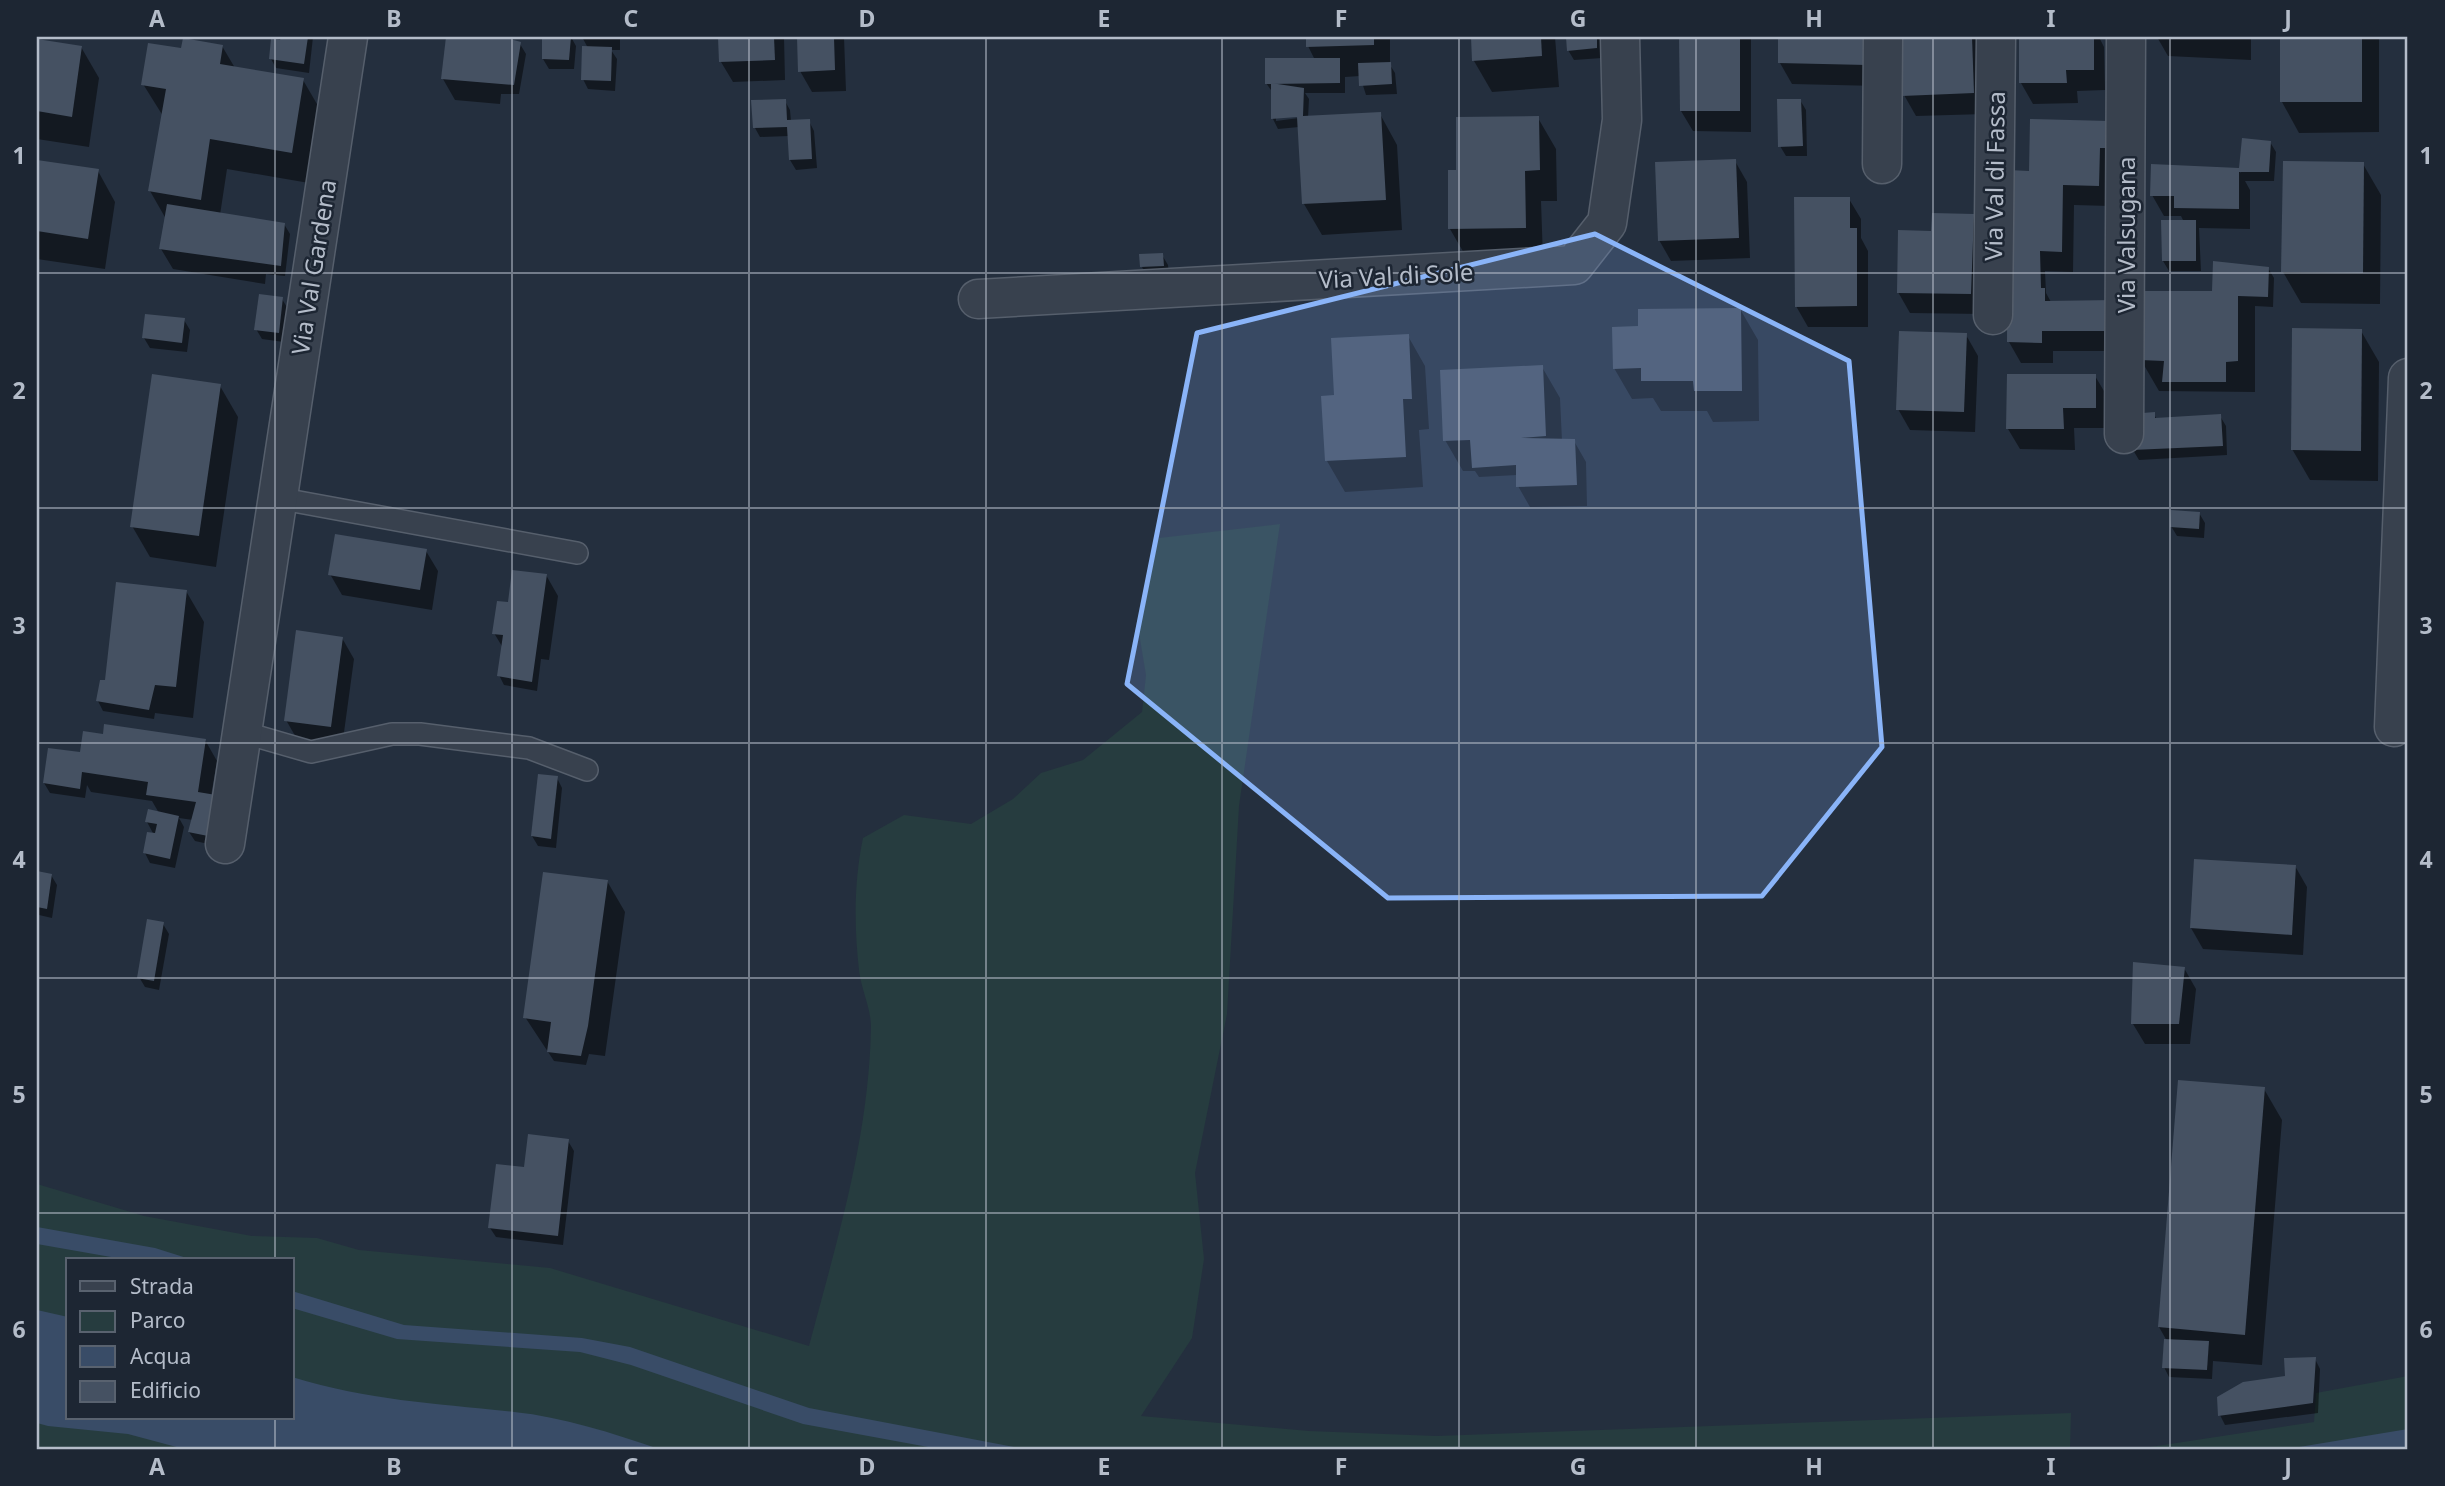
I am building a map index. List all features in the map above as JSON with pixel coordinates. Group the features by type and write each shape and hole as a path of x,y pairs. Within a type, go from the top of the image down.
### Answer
{"street":[{"name":"Via Val Gardena","path":"225,844 348,37"},
{"name":"Via Val di Sole","path":"978,299 1574,265 1606,223 1622,120 1620,37"},
{"path":"1882,37 1882,164"},
{"name":"Via Val di Fassa","path":"1993,316 1996,37"},
{"name":"Via Valsugana","path":"2124,434 2126,37"},
{"path":"2394,727 2408,378"}],"lane":[{"path":"278,498 577,553"},
{"path":"242,732 312,752 392,734 420,734 528,748 587,770"}],"highlighted area":[{"path":"1595,234 1849,361 1882,747 1762,896 1388,898 1127,684 1197,333"}],"green space":[{"path":"1280,524 1239,806 1227,1014 1195,1173 1204,1259 1192,1338 1141,1416 1309,1431 1436,1436 2071,1413 2070,1449 37,1449 37,1184 144,1216 252,1236 317,1238 359,1250 550,1268 809,1346 850,1188 869,1068 871,1020 859,970 856,937 856,887 863,838 904,815 971,824 1013,799 1041,773 1083,760 1142,712 1146,675 1137,621 1159,538"},
{"path":"2408,1376 2408,1449 2137,1449 2314,1422 2316,1393"}],"water":[{"path":"37,1227 155,1248 187,1258 117,1258 37,1244"},
{"path":"294,1292 404,1325 582,1338 630,1347 809,1408 1025,1449 939,1449 803,1424 631,1365 580,1352 397,1339 294,1309"},
{"path":"37,1310 66,1317 66,1420 294,1420 294,1378 376,1396 551,1418 659,1449 184,1449 128,1434 37,1423"},
{"path":"2408,1429 2408,1449 2287,1449"}],"building":[{"path":"281,37 308,37 304,64 269,59 271,39 280,40"},
{"path":"446,37 503,37 521,42 514,85 441,79"},
{"path":"542,37 571,37 569,60 542,59"},
{"path":"718,37 774,37 775,60 719,62"},
{"path":"797,37 834,37 835,70 798,72"},
{"path":"1306,37 1374,37 1374,45 1306,47"},
{"path":"1471,37 1541,37 1542,56 1472,61"},
{"path":"1566,37 1597,37 1597,48 1567,51"},
{"path":"1679,37 1740,37 1740,111 1680,111"},
{"path":"1778,37 1867,37 1867,65 1778,63"},
{"path":"1900,37 1972,37 1974,93 1902,96"},
{"path":"2019,37 2094,37 2094,70 2066,70 2067,83 2019,83"},
{"path":"2280,37 2362,37 2362,102 2280,102"},
{"path":"183,38 223,45 220,64 304,78 292,153 210,139 201,200 148,191 166,89 141,85 148,43 181,48"},
{"path":"37,39 82,46 72,117 37,111"},
{"path":"582,46 612,47 611,81 581,80"},
{"path":"1265,58 1340,58 1340,83 1265,84"},
{"path":"1391,62 1392,84 1359,86 1358,63"},
{"path":"1271,83 1304,88 1303,116 1381,112 1386,200 1302,204 1297,117 1271,119"},
{"path":"786,99 787,120 810,119 812,159 789,160 787,127 753,128 751,100"},
{"path":"1777,99 1801,99 1803,146 1778,147"},
{"path":"1539,116 1540,170 1525,171 1526,228 1448,229 1448,170 1456,170 1456,117"},
{"path":"2030,119 2109,121 2108,148 2100,148 2099,186 2063,185 2062,252 2040,251 2041,288 2045,288 2045,301 2115,300 2114,331 2042,331 2042,343 2007,342 2008,170 2029,171"},
{"path":"2242,138 2271,141 2269,172 2239,172 2239,209 2174,208 2174,196 2150,196 2151,164 2239,168"},
{"path":"1736,159 1739,238 1658,241 1655,162"},
{"path":"37,160 99,169 88,239 37,231"},
{"path":"2283,161 2364,162 2363,273 2281,272"},
{"path":"1794,197 1850,197 1850,228 1857,228 1857,306 1795,307"},
{"path":"167,204 285,223 281,266 159,249"},
{"path":"1932,213 1974,214 1971,294 1897,293 1898,230 1931,231"},
{"path":"2161,220 2196,220 2196,261 2162,261"},
{"path":"1163,253 1164,266 1140,267 1139,254"},
{"path":"2213,261 2269,267 2268,297 2238,296 2238,361 2226,362 2226,382 2162,382 2164,361 2140,360 2140,291 2212,291"},
{"path":"259,294 283,297 279,333 254,330"},
{"path":"1741,308 1742,391 1694,391 1693,381 1641,381 1641,368 1613,369 1612,327 1638,326 1638,309"},
{"path":"145,314 185,318 182,343 142,338"},
{"path":"2292,328 2362,329 2361,451 2291,450"},
{"path":"1899,331 1967,333 1964,412 1896,410"},
{"path":"1409,334 1412,399 1403,399 1406,457 1325,461 1321,396 1334,395 1331,338"},
{"path":"1543,365 1546,436 1521,438 1575,439 1577,485 1516,487 1516,465 1472,468 1470,440 1443,441 1440,370"},
{"path":"152,374 221,384 199,536 130,527"},
{"path":"2007,374 2096,374 2096,408 2063,408 2064,429 2006,429"},
{"path":"2155,412 2155,418 2221,414 2223,446 2132,450 2130,414"},
{"path":"2171,510 2200,512 2199,529 2170,527"},
{"path":"335,534 427,549 420,590 328,575"},
{"path":"512,570 547,574 532,682 497,676 503,635 492,634 497,601 508,602"},
{"path":"116,582 187,590 176,687 155,685 149,710 96,701 100,680 105,680"},
{"path":"296,630 343,637 331,727 284,721"},
{"path":"104,724 206,739 198,792 216,795 208,836 188,832 196,802 146,795 148,782 82,772 80,789 43,783 48,748 80,752 83,731 103,734"},
{"path":"538,774 558,776 551,839 531,836"},
{"path":"148,809 179,816 170,859 143,853 147,832 155,833 157,824 145,822"},
{"path":"2194,859 2296,865 2292,935 2190,928"},
{"path":"37,871 52,874 47,909 37,907"},
{"path":"543,872 608,880 588,1026 581,1056 547,1052 551,1022 523,1018"},
{"path":"147,919 164,922 154,981 137,978"},
{"path":"2133,962 2185,967 2179,1024 2131,1024"},
{"path":"2178,1080 2265,1087 2245,1335 2158,1327"},
{"path":"528,1134 569,1139 558,1236 488,1228 496,1164 524,1167"},
{"path":"2164,1339 2209,1341 2207,1370 2162,1368"},
{"path":"2316,1357 2313,1403 2218,1416 2217,1397 2243,1382 2285,1376 2284,1358"}]}
